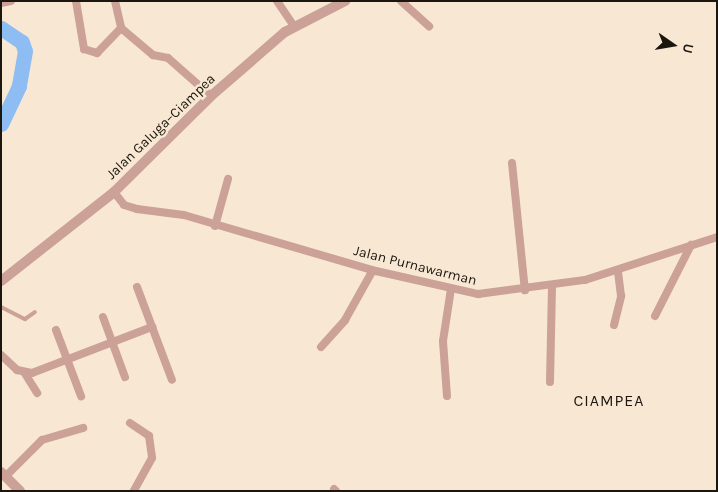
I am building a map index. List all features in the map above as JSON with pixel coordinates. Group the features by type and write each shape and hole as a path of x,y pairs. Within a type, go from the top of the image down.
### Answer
{"street":[{"path":"1,2 10,1"},
{"path":"76,1 84,49 97,53 121,28"},
{"path":"115,1 121,28 153,55 168,58 211,96"},
{"path":"277,1 294,26"},
{"name":"Jalan Galuga–Ciampea","path":"1,281 114,192 211,96 294,26 345,1"},
{"path":"401,1 429,26"},
{"path":"512,163 525,290"},
{"path":"216,226 228,178"},
{"name":"Jalan Purnawarman","path":"114,192 124,205 184,215 216,226 373,270 451,289 491,295 552,286 618,270 717,237"},
{"path":"655,316 691,245"},
{"path":"321,348 345,320 373,270"},
{"path":"614,326 621,296 618,270"},
{"path":"550,382 552,286"},
{"path":"137,287 172,380"},
{"path":"446,396 443,341 451,289"},
{"path":"103,317 125,377"},
{"path":"24,372 32,373 152,327"},
{"path":"56,330 81,396"},
{"path":"1,355 24,372 37,393"},
{"path":"130,423 149,436 152,458 134,491"},
{"path":"20,491 4,474 42,440 84,428"}],"lane":[{"path":"1,306 25,319 35,312"}],"waterway":[{"path":"1,28 22,42 25,51 19,86 1,124"}],"district":[{"name":"CIAMPEA","path":"609,401"}]}
